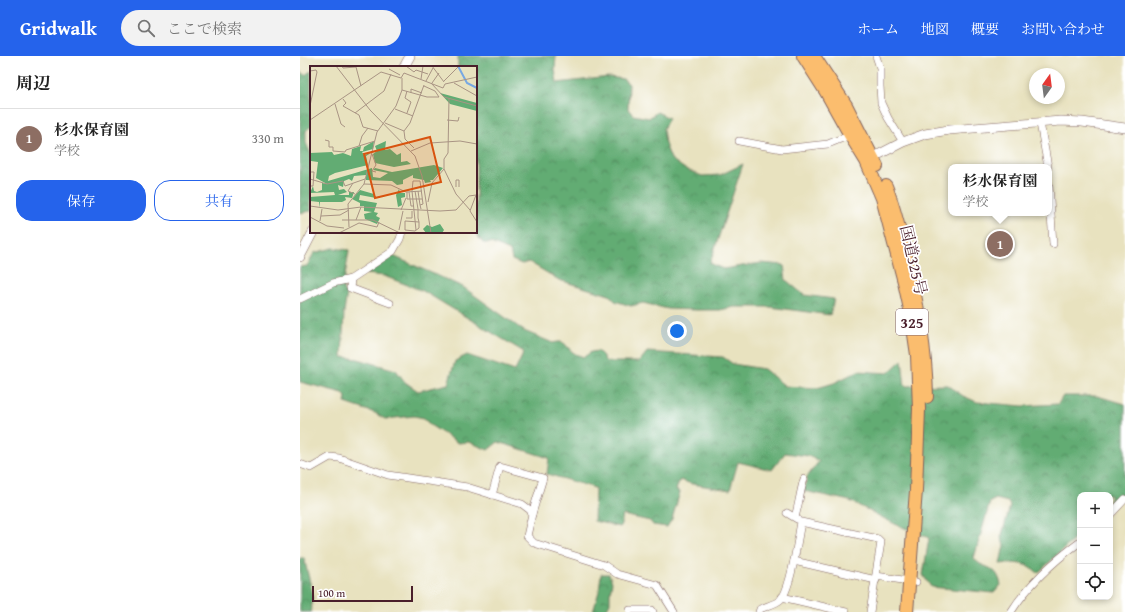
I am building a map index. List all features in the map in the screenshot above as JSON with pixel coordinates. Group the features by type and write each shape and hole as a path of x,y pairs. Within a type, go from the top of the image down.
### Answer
{"highway":[{"name":"国道325号","path":"803,56 826,92 850,135 870,159"},
{"name":"国道325号","path":"814,56 846,105 870,159 893,204 914,286 922,331 926,371 927,422 924,491 912,581 906,612"},
{"name":"国道325号","path":"912,581 913,612"}],"street":[{"path":"405,66 410,56"},
{"path":"876,56 880,68 881,103 888,118 903,142"},
{"path":"870,159 903,142 925,134 949,130 1040,123 1082,122 1125,128"},
{"path":"1040,123 1047,164"},
{"path":"739,141 782,149 828,144 850,135"},
{"path":"1051,216 1053,244"},
{"path":"300,257 312,233"},
{"path":"300,299 333,283 351,279 393,251 402,233"},
{"path":"351,279 350,288 390,303"},
{"path":"300,464 311,468 330,457 339,458 388,475 467,487 522,504 530,510 532,514"},
{"path":"492,495 500,466 543,478 527,536 534,543 604,565 617,574 657,585 674,612"},
{"path":"794,517 799,504 800,490 804,479"},
{"path":"1113,512 1125,499"},
{"path":"787,513 801,522 878,539 881,542 870,612"},
{"path":"759,612 760,609 780,600 785,593 794,561 801,522"},
{"path":"1011,612 1029,588 1077,544"},
{"path":"794,561 876,578 912,581"},
{"path":"782,597 846,612"},
{"path":"630,610 652,610 653,612"}],"green space":[{"path":"458,56 556,56 555,69 557,83 609,77 623,79 629,84 628,109 633,115 649,118 657,112 669,118 663,129 665,144 671,159 685,169 702,176 720,175 743,164 710,263 723,269 761,263 784,265 786,280 804,295 834,299 830,315 770,307 734,307 720,310 696,310 668,309 643,303 631,306 615,301 609,295 559,280 529,262 522,264 512,260 510,251 491,243 483,243 476,234 478,224 477,66 458,66"},
{"path":"300,72 305,75 310,72 310,127 306,131 306,143 310,152 310,211 300,213"},
{"path":"333,248 349,250 343,290 347,293 344,312 342,357 358,359 396,370 405,382 418,391 448,384 455,361 467,355 515,371 524,352 423,291 384,276 366,274 393,256 463,287 524,331 553,343 561,342 574,353 584,357 591,352 598,351 606,362 639,362 647,352 723,357 733,364 764,369 785,386 817,388 834,383 858,371 888,373 902,360 905,386 948,385 963,396 977,402 1023,406 1058,404 1063,396 1097,396 1125,404 1125,493 1113,502 1113,492 1077,492 1077,537 1038,573 1026,565 1011,563 1000,564 1004,545 1001,538 1010,506 1008,502 996,499 990,502 974,558 981,564 993,570 999,578 1001,585 994,593 931,587 923,575 929,538 895,524 850,501 804,491 807,477 819,461 808,456 785,453 772,470 738,462 730,490 692,484 680,480 676,490 680,492 672,519 667,527 653,525 650,521 623,515 620,527 594,521 595,488 547,474 549,458 498,442 488,450 469,442 458,443 430,425 424,418 414,416 385,419 375,413 345,403 346,397 343,393 300,382 300,267 307,266 314,253"},
{"path":"300,558 304,558 313,595 311,612 300,612"},
{"path":"601,574 609,574 612,582 610,603 605,612 593,612 599,591"}],"place":[{"name":"杉水保育園","path":"1000,244"}]}
